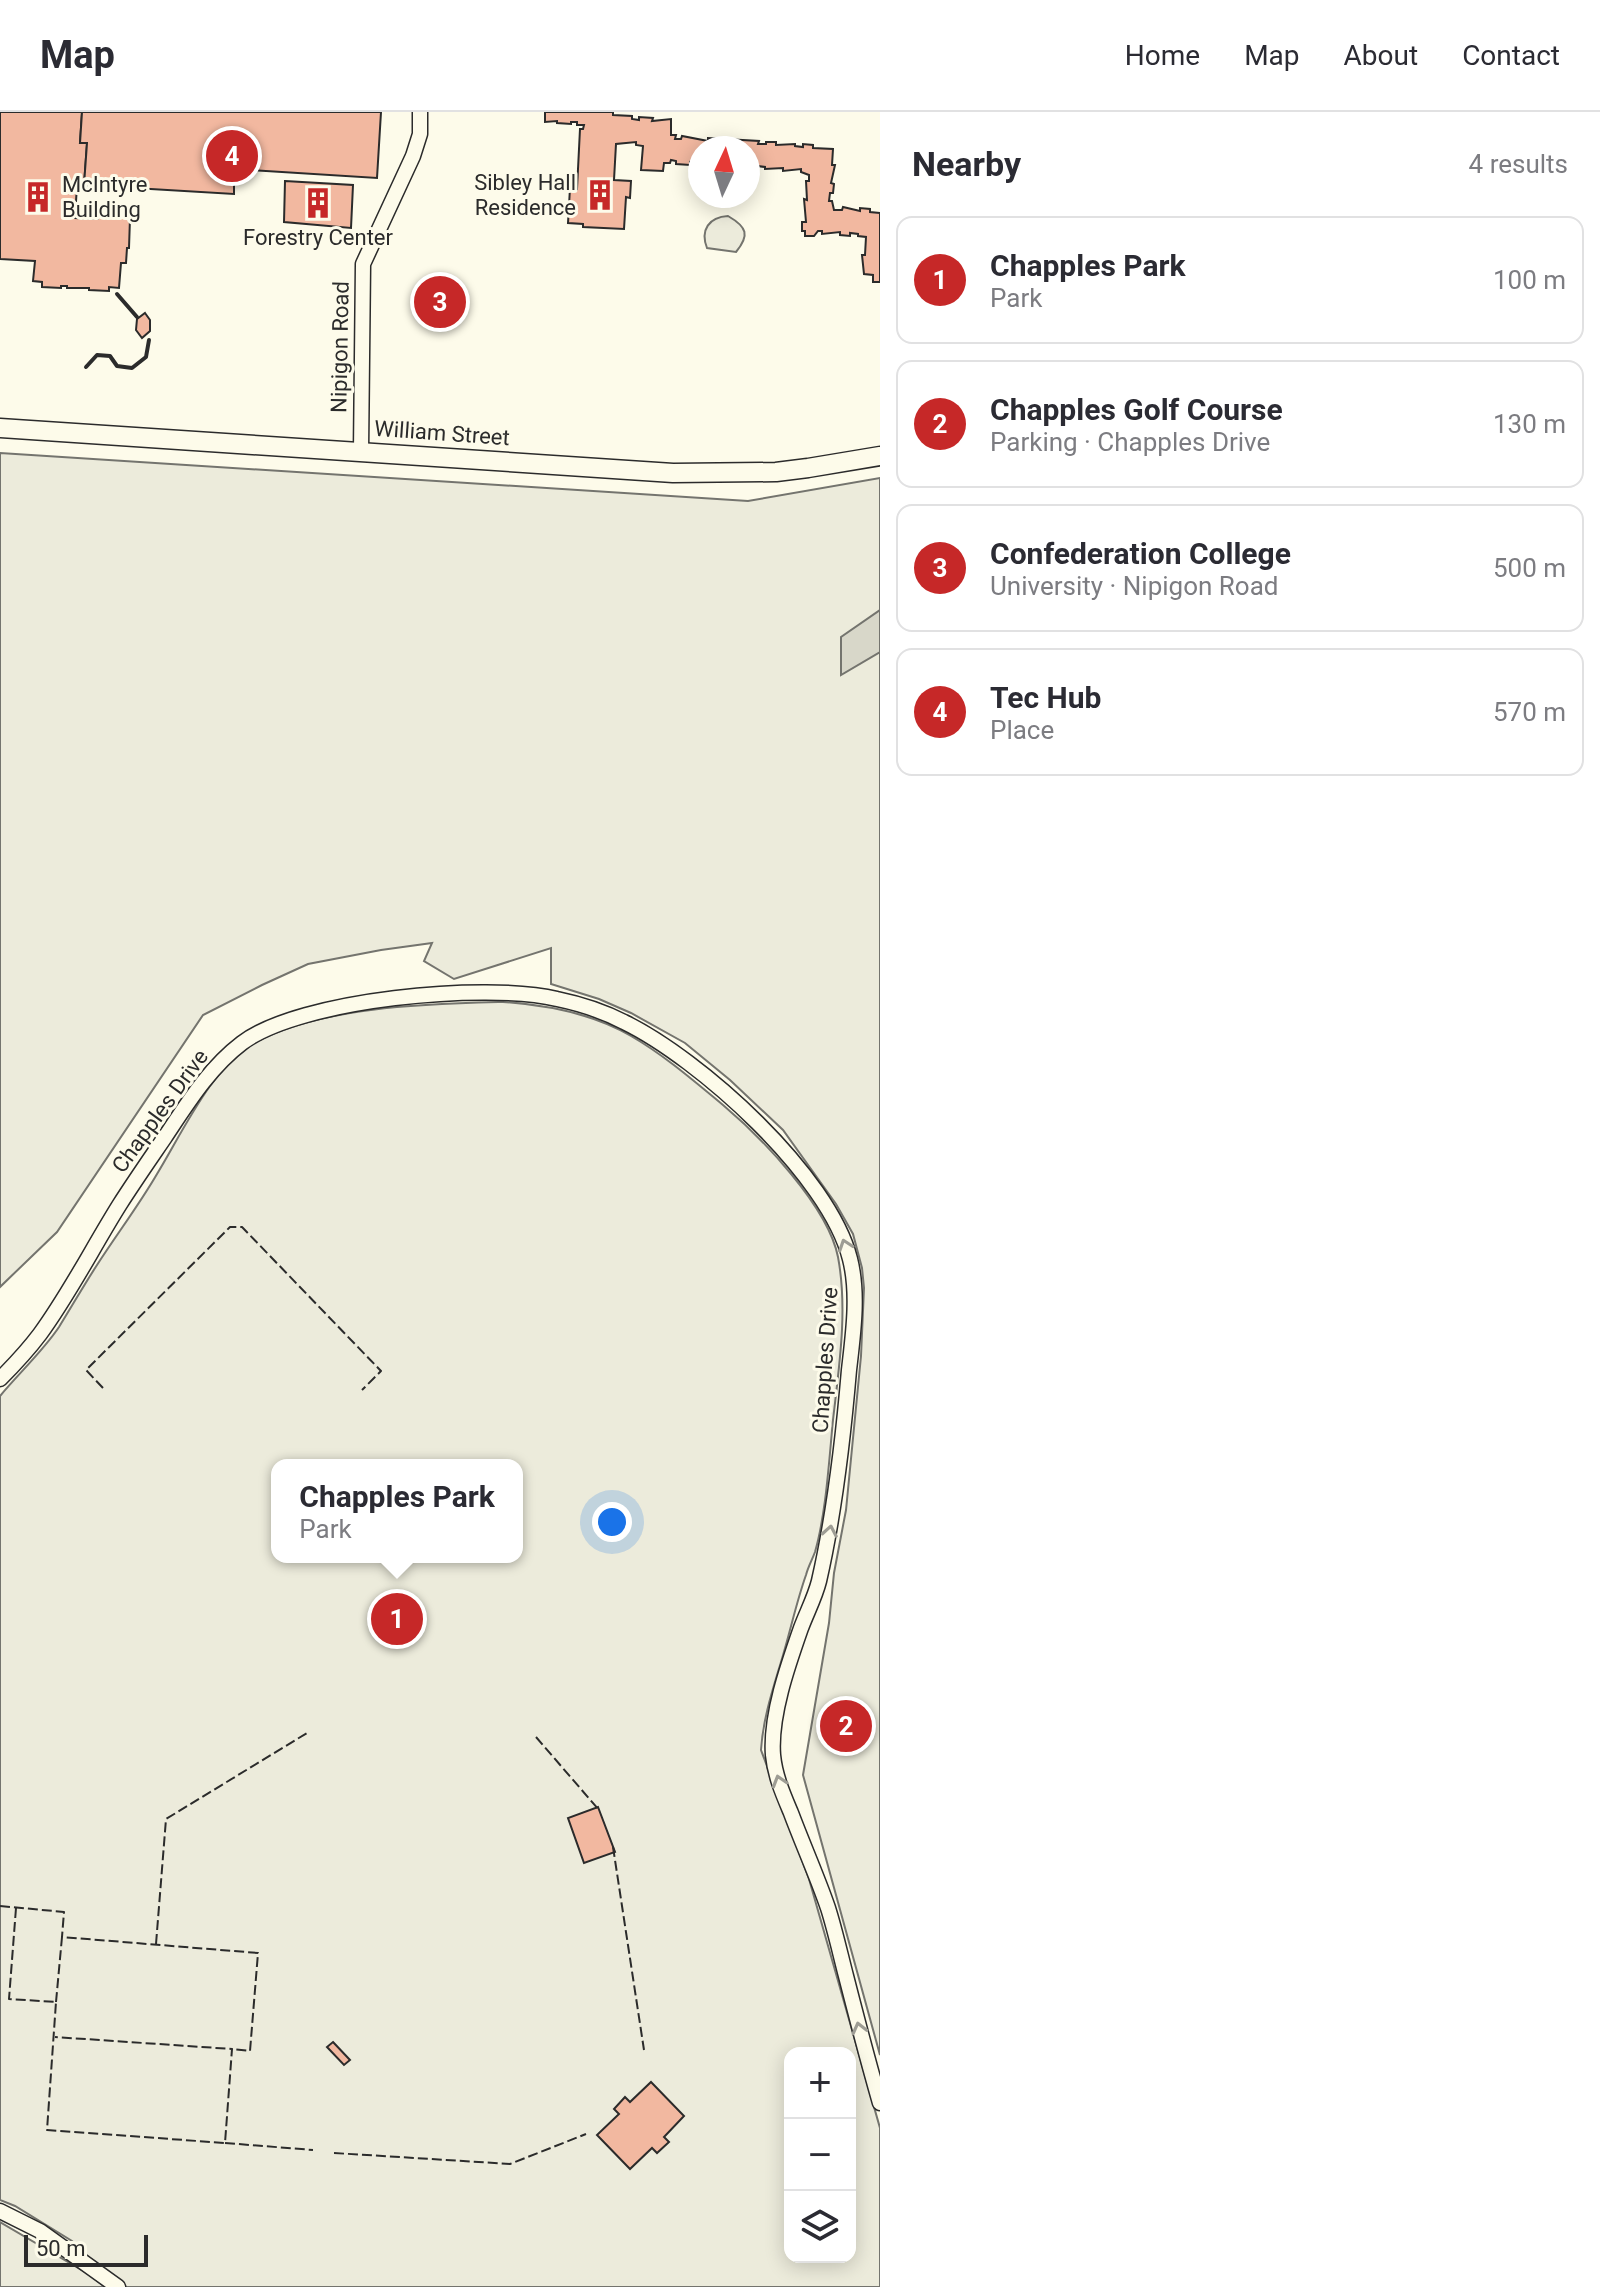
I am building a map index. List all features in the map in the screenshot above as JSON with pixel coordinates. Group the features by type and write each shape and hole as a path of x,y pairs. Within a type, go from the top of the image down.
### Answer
{"street":[{"name":"Nipigon Road","path":"361,451 363,264 413,156 420,134 420,112"},
{"name":"William Street","path":"0,428 673,473 776,472 880,456"},
{"name":"Chapples Drive","path":"0,1379 54,1314 120,1204 190,1099 220,1062 258,1033 300,1018 355,1005 439,994 506,992 546,996 604,1012 654,1039 699,1071 780,1146 836,1221 850,1259 854,1288 852,1347 830,1532 817,1590 802,1625 773,1723 773,1754 777,1780 829,1910 880,2103"},
{"path":"0,2211 40,2231 118,2287"}],"shaded area":[{"path":"728,216 743,228 745,236 740,246 736,252 707,248 705,236 708,226 716,219"},
{"path":"0,453 748,501 880,478 880,2055 803,1775 846,1510 861,1356 862,1268 853,1234 836,1204 783,1130 730,1080 685,1043 631,1013 551,984 551,948 454,979 424,961 432,943 308,964 203,1015 57,1232 0,1287"},
{"path":"880,610 880,652 841,675 841,637"},
{"path":"520,1003 569,1012 616,1028 667,1060 756,1136 808,1195 832,1237 841,1277 842,1318 824,1504 815,1552 799,1596 768,1706 761,1750 809,1879 880,2128 880,2287 118,2287 72,2241 0,2200 0,1396 59,1327 150,1186 199,1102 225,1067 254,1043 281,1031 311,1021 376,1009"},
{"path":"0,2222 90,2275 105,2287 0,2287"}],"building":[{"name":"McIntyre Building","path":"0,112 82,112 80,143 87,143 84,185 77,185 75,218 98,219 108,208 115,217 130,218 129,248 126,263 121,263 119,288 109,287 109,291 67,286 42,287 42,282 33,281 35,261 0,259"},
{"path":"82,112 381,112 377,178 234,169 234,194 84,185 87,143 80,143"},
{"name":"Sibley Hall Residence","path":"545,112 613,112 613,115 632,116 632,119 639,120 639,117 653,118 652,121 671,119 671,135 676,135 675,139 688,137 688,165 676,164 671,160 664,163 663,171 641,170 643,146 636,145 636,142 616,144 614,180 631,181 630,198 626,197 624,229 568,223 570,188 577,189 580,129 584,125 577,125 577,122 545,122"},
{"name":"Sibley Hall Residence","path":"766,142 833,149 832,165 835,165 831,183 834,184 829,201 832,201 834,210 842,210 843,207 860,211 860,208 880,213 880,282 873,282 873,275 864,274 862,255 865,255 866,237 850,233 850,236 840,235 840,232 822,234 822,231 814,236 805,236 802,222 806,222 804,199 807,200 806,181 809,181 809,175 801,169 783,171 783,168 760,166 760,144"},
{"name":"Forestry Center","path":"285,181 353,185 351,228 284,222"},
{"path":"145,313 150,320 150,331 142,338 136,330 137,319"},
{"path":"598,1807 615,1852 584,1863 568,1818"},
{"path":"333,2042 350,2060 344,2065 327,2047"},
{"path":"651,2082 684,2116 664,2137 669,2142 657,2153 652,2148 630,2169 597,2135 619,2114 614,2109 625,2097 630,2102"}],"fence":[{"path":"103,1388 86,1370 230,1227 242,1227 381,1371 362,1390"},
{"path":"156,1944 166,1819 307,1733"},
{"path":"536,1737 599,1810"},
{"path":"613,1847 644,2050"},
{"path":"0,1906 64,1912 62,1937"},
{"path":"16,1908 9,1999 56,2002 47,2130 225,2143 232,2049 55,2037"},
{"path":"56,2002 62,1937 258,1953 250,2051 232,2049"},
{"path":"334,2153 510,2164 586,2134"},
{"path":"225,2143 313,2150"}],"wall":[{"path":"117,294 137,317"},
{"path":"86,367 97,355 110,356 117,366 132,368 146,357 149,340"}],"place":[{"name":"Tec Hub","path":"232,156"},
{"name":"Sibley Hall Residence","path":"600,195"},
{"name":"McIntyre Building","path":"38,197"},
{"name":"Forestry Center","path":"318,203"},
{"name":"Confederation College","path":"440,302"},
{"name":"Chapples Park","path":"397,1619"},
{"name":"Chapples Golf Course","path":"846,1726"}]}
